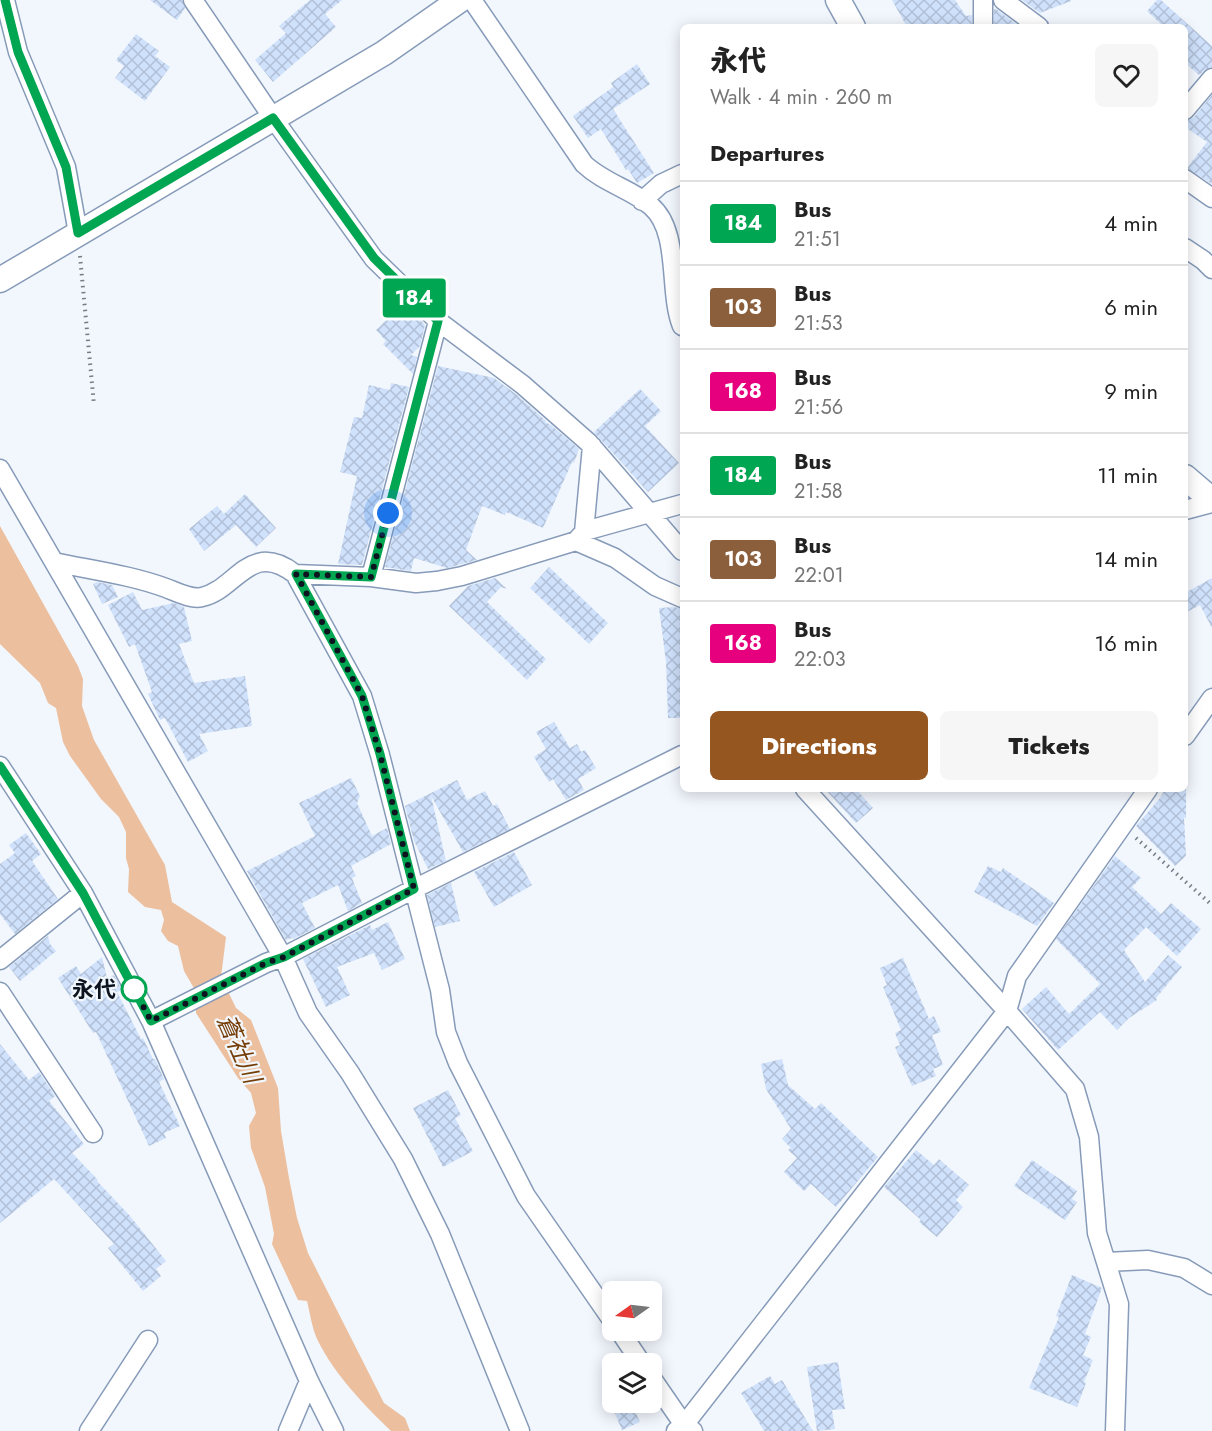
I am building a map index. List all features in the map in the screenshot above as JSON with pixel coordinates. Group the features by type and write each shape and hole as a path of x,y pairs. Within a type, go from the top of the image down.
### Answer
{"street":[{"path":"5,0 18,52 66,167 78,233"},
{"path":"193,0 273,118 374,258 438,321 523,385 592,446 680,549"},
{"path":"0,280 384,53 459,0"},
{"path":"472,0 584,164 593,173 651,206 662,218 670,246 674,287 680,316"},
{"path":"838,0 851,24"},
{"path":"982,0 983,24"},
{"path":"1004,0 1035,24"},
{"path":"1188,106 1212,78"},
{"path":"642,201 661,184 680,175"},
{"path":"1188,181 1212,198"},
{"path":"1188,250 1212,269"},
{"path":"371,577 438,321"},
{"path":"580,537 592,446"},
{"path":"0,469 284,957 308,1013 350,1073 404,1159 440,1234 520,1431"},
{"path":"1188,480 1212,501 1188,509"},
{"path":"296,574 371,577 416,583 437,581 462,576 648,513 680,505"},
{"path":"580,537 655,586 680,597"},
{"path":"54,562 157,585 201,598 214,592 250,565 268,562 290,569 296,574 362,696 380,754 440,990 446,1032 458,1063 526,1196 602,1306"},
{"path":"1188,732 1212,698"},
{"path":"158,1017 266,963 284,957 680,756"},
{"path":"0,766 83,893 158,1017 309,1381 334,1431"},
{"path":"808,792 1075,1089 1089,1137 1097,1233 1119,1304 1115,1431"},
{"path":"662,1394 685,1429 1007,1011 1017,976 1146,792"},
{"path":"0,960 83,893"},
{"path":"0,992 93,1133"},
{"path":"1106,1262 1148,1260 1184,1268 1212,1285"},
{"path":"89,1431 148,1340"},
{"path":"288,1431 309,1381"}],"path":[{"path":"78,233 94,405"},
{"path":"1122,826 1212,905"}],"water":[{"name":"蒼社川","path":"0,526 78,666 83,679 82,706 94,740 165,865 172,902 226,937 221,977 236,1008 251,1020 278,1088 281,1131 289,1178 297,1218 308,1253 384,1403 405,1418 410,1431 391,1431 341,1378 318,1341 307,1301 298,1300 272,1244 274,1234 265,1187 251,1148 249,1126 256,1113 251,1093 238,1078 196,1013 195,990 184,971 178,946 168,941 161,931 164,920 161,910 145,907 128,892 126,832 119,817 101,799 70,756 63,742 56,708 48,703 40,683 0,644"}],"building":[{"path":"150,0 182,0 185,8 177,20"},
{"path":"310,0 342,0 325,14 336,27 273,82 255,60 286,33 279,26"},
{"path":"892,0 955,0 966,16 972,15 972,24 905,24"},
{"path":"1022,0 1071,0 1071,1 1040,13"},
{"path":"1157,0 1161,0 1188,24 1161,24 1147,11"},
{"path":"994,9 1016,24 994,24"},
{"path":"1188,24 1212,46 1212,67 1199,75 1188,66"},
{"path":"136,34 159,51 155,56 170,67 145,101 115,78 124,66 116,60"},
{"path":"637,64 650,84 613,109 654,173 637,183 628,169 626,170 601,129 588,138 573,116 613,87 611,83"},
{"path":"1212,95 1212,184 1188,169 1207,142 1188,129 1188,120 1194,117"},
{"path":"401,306 410,315 413,312 425,325 420,346 411,355 417,357 413,374 383,344 386,341 376,330"},
{"path":"438,366 494,378 516,394 545,422 579,449 543,528 506,512 505,515 482,506 466,550 477,560 447,568 414,558 411,571 385,567"},
{"path":"391,383 409,387 362,565 338,564 357,476 340,472 354,417 362,418 369,385 390,390"},
{"path":"640,389 661,411 645,426 679,463 648,492 594,432"},
{"path":"245,494 276,528 256,547 236,525 204,551 189,529 217,506 224,514"},
{"path":"549,567 608,623 589,644 530,588"},
{"path":"495,578 507,589 501,587 487,602 546,659 527,680 449,606 468,586"},
{"path":"1212,578 1212,628 1200,605 1188,611 1188,591"},
{"path":"97,582 112,585 118,597 102,604 93,584"},
{"path":"133,592 142,610 174,603 184,607 192,641 179,644 194,683 245,676 252,726 199,734 208,751 188,762 165,718 160,720 148,694 152,692 135,644 129,647 108,605"},
{"path":"659,608 680,608 680,718 668,718 666,662"},
{"path":"554,722 570,748 577,744 581,752 585,750 596,768 578,779 584,790 566,800 553,779 549,782 534,757 546,749 536,732"},
{"path":"351,778 360,796 357,803 372,836 387,828 391,844 351,866 356,876 352,878 362,903 348,911 338,885 302,903 315,928 286,940 247,871 315,836 299,803"},
{"path":"457,780 467,800 485,791 493,806 497,804 510,829 463,852 431,796 446,861 428,869 414,841 405,806"},
{"path":"828,792 859,792 873,808 856,823"},
{"path":"1163,792 1186,792 1186,818 1184,817 1186,856 1175,866 1136,826"},
{"path":"26,833 41,854 32,861 58,899 15,934 0,914 0,864 15,853 9,845"},
{"path":"514,852 532,885 494,907 474,872"},
{"path":"1115,856 1141,878 1132,887 1161,914 1171,903 1201,929 1177,956 1146,927 1124,950 1145,982 1168,955 1182,967 1156,998 1157,1000 1129,1018 1117,1030 1100,1012 1058,1050 1022,1009 1046,987 1069,1014 1100,984 1056,939"},
{"path":"988,866 1001,872 1003,868 1054,903 1037,926 974,892"},
{"path":"451,883 460,921 435,927 427,895"},
{"path":"388,922 405,959 382,970 374,953 337,967 350,995 326,1007 303,959 370,925 372,930"},
{"path":"48,936 50,944 56,951 20,981 9,967"},
{"path":"102,957 107,978 114,975 122,990 117,992 141,1039 143,1038 155,1059 164,1079 159,1082 180,1126 164,1133 166,1138 149,1146 96,1032 93,1033 58,978 76,966 81,974"},
{"path":"903,958 929,1019 934,1016 941,1032 932,1035 943,1065 933,1069 936,1076 912,1086 895,1047 900,1045 895,1033 901,1030 883,987 887,985 880,968"},
{"path":"0,1044 29,1080 39,1072 55,1096 49,1101 84,1144 72,1153 130,1216 166,1261 156,1269 161,1276 143,1291 108,1248 114,1244 54,1179 0,1223"},
{"path":"782,1059 788,1085 815,1109 821,1103 878,1157 836,1207 811,1184 804,1191 784,1172 797,1158 788,1150 791,1148 782,1139 791,1129 766,1089 761,1064"},
{"path":"448,1090 461,1115 455,1118 473,1151 443,1167 413,1108"},
{"path":"916,1150 934,1165 939,1159 969,1185 956,1200 963,1207 937,1237 884,1187"},
{"path":"1032,1160 1077,1191 1072,1199 1077,1202 1065,1220 1014,1186"},
{"path":"1072,1275 1102,1288 1085,1334 1091,1337 1083,1355 1093,1360 1077,1407 1029,1388 1059,1317 1056,1316"},
{"path":"838,1362 845,1409 832,1410 835,1429 817,1431 807,1367"},
{"path":"770,1376 775,1384 782,1380 813,1431 764,1431 741,1393"},
{"path":"615,1413 636,1413 640,1422 622,1430"}],"bus line":[{"name":"184","path":"0,766 83,893 151,1021 266,963 284,957 414,889 380,754 362,696 296,574 371,577 438,321 374,258 273,118 78,233 66,167 18,52 5,0"}],"place":[{"name":"永代","path":"134,989"}],"route":[{"path":"134,989 131,984 151,1021 266,963 284,957 414,889 380,754 362,696 296,574 371,577 388,513"}]}
